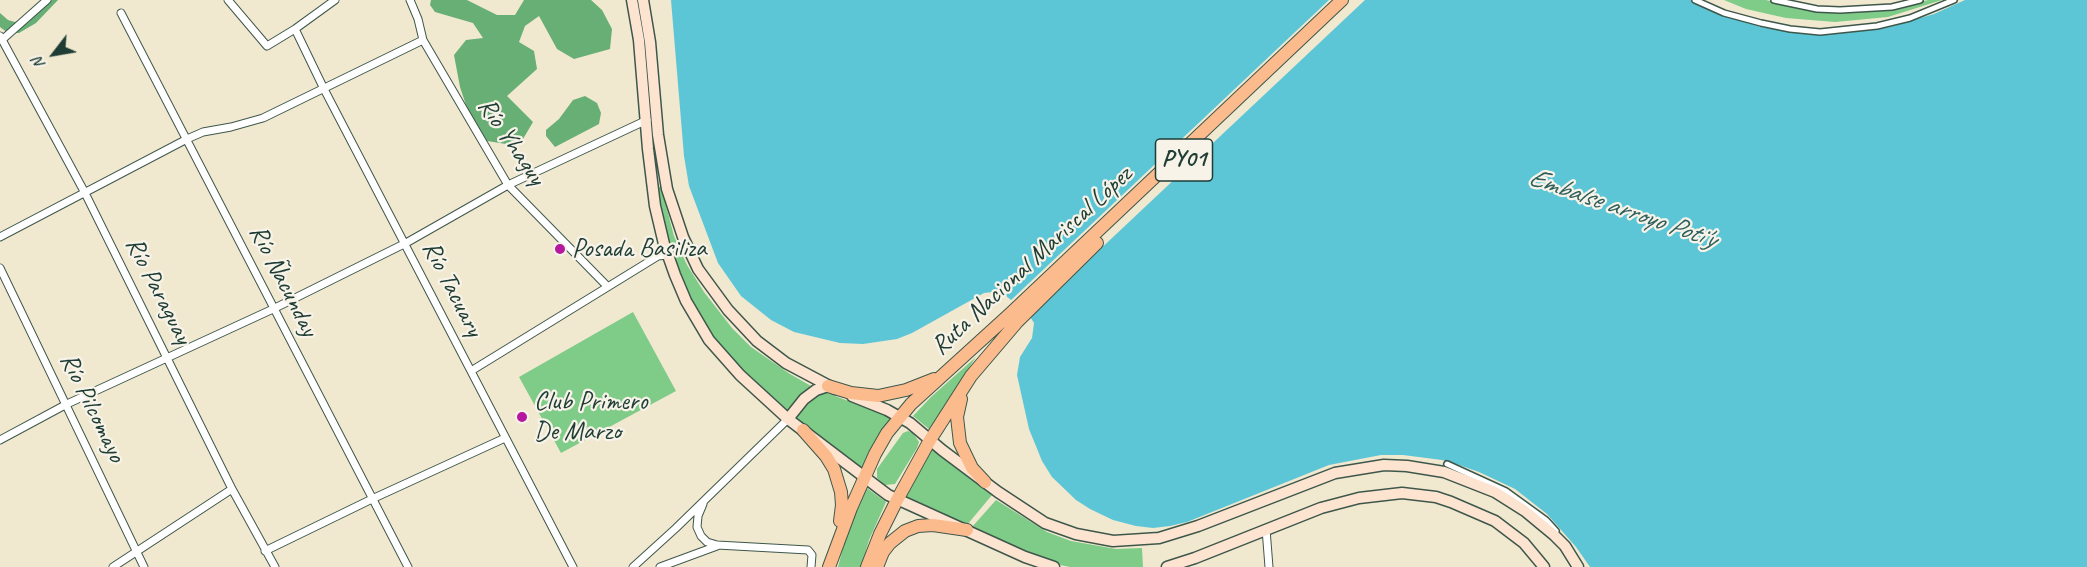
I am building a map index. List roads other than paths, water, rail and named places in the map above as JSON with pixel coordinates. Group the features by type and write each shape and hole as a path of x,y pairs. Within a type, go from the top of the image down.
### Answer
{"highway":[{"name":"Ruta Nacional Mariscal López","path":"867,567 880,534 930,440 971,376 1013,318 1342,0"},
{"name":"Ruta Nacional Mariscal López","path":"830,567 838,540 864,477 887,433 911,404 1013,318 1352,0"},
{"path":"828,386 851,393 878,396 906,390 944,374"},
{"path":"971,376 958,408 957,432 965,456 985,482"},
{"path":"803,430 826,456 838,481 842,506 838,540"},
{"path":"877,567 883,552 895,538 905,531 918,526 933,525 967,530"}],"main road":[{"path":"632,0 639,40 653,190 667,255 686,301 710,340 740,375 788,419 879,490 1025,557 1054,567"},
{"path":"643,0 650,42 659,145 667,189 683,237 698,269 728,310 757,341 786,363 828,386 887,410 915,426 985,482 1045,523 1076,534 1113,541 1144,540 1178,532 1335,473 1384,465 1444,472 1481,485 1511,502 1554,535 1565,546 1578,567"},
{"path":"788,419 804,399 816,390 828,386"},
{"path":"1167,567 1321,508 1359,498 1401,493 1436,497 1495,521 1524,543 1544,567"}],"street":[{"path":"1,38 47,0"},
{"path":"228,0 267,46 296,29 335,0"},
{"name":"Río Yhaguy","path":"410,0 423,40 508,185 607,286"},
{"path":"1695,0 1729,15 1799,31 1820,32 1877,26 1910,18 1954,0"},
{"path":"1774,0 1817,9 1840,10 1892,7 1920,0"},
{"name":"Río Ñacunday","path":"121,13 408,567"},
{"name":"Río Tacuary","path":"296,29 324,89 573,567"},
{"name":"Río Paraguay","path":"1,38 85,193 232,489 275,567"},
{"path":"0,237 187,139 203,132 263,118 423,40"},
{"path":"0,440 67,404 273,309 406,243 508,185 647,120"},
{"path":"471,371 658,255 667,255"},
{"name":"Río Pilcomayo","path":"0,268 144,567"},
{"path":"633,567 788,419"},
{"path":"265,551 505,438"},
{"path":"1447,464 1506,491 1530,507 1554,529 1584,567"},
{"path":"113,567 232,489"},
{"path":"703,502 698,516 698,527 701,536 707,542 717,545 805,549 811,552 811,567"},
{"path":"1266,529 1269,567"},
{"path":"660,567 717,545"}],"water":[{"name":"Embalse arroyo Poti'y","path":"671,0 1690,0 1719,13 1761,27 1794,32 1826,33 1890,27 1934,14 1965,0 2087,0 2087,567 1590,567 1547,514 1515,489 1459,465 1442,460 1403,455 1381,455 1329,465 1187,522 1170,526 1153,528 1113,520 1076,500 1052,477 1042,461 1029,429 1017,375 1020,357 1032,338 1034,323 1029,315 1005,295 993,292 984,293 912,333 897,339 863,344 840,343 794,332 771,320 741,296 718,263 689,186 684,156"}],"place":[{"name":"Posada Basiliza","path":"560,249"},
{"name":"Club Primero De Marzo","path":"522,417"}]}
